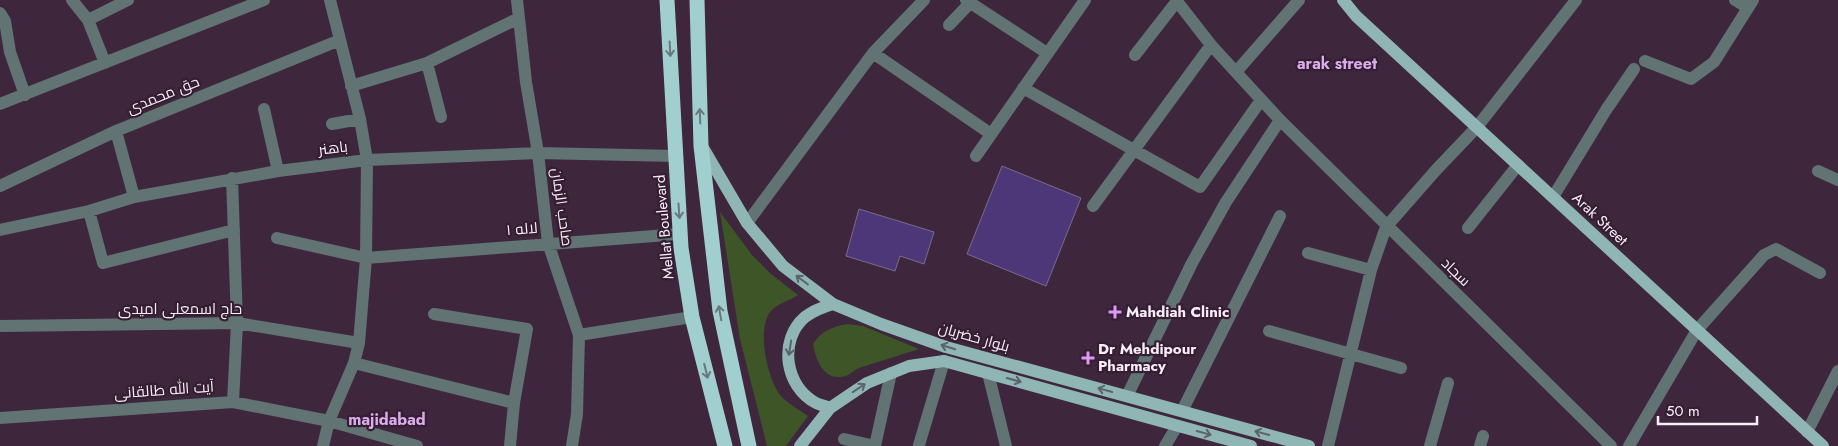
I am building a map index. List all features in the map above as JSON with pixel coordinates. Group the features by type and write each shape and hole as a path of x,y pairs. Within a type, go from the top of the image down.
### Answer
{"highway":[{"name":"Mellat Boulevard","path":"667,0 681,248 692,317 725,446"},
{"path":"697,0 702,146 720,311 749,446"}],"main road":[{"name":"Arak Street","path":"1333,0 1356,16 1823,446"},
{"name":"Arak Street","path":"1343,0 1356,16"},
{"name":"بلوار خضریان","path":"702,146 747,222 783,266 833,304 881,324 946,347 1309,446"},
{"path":"830,408 815,402 802,392 793,379 788,363 789,347 794,331 804,318 818,309 833,304"},
{"name":"بلوار خضریان","path":"800,446 830,408 867,383 909,366 944,361 1177,426 1226,443 1251,446"}],"street":[{"path":"72,0 88,20 105,63"},
{"path":"88,20 128,0"},
{"path":"0,104 264,0"},
{"path":"323,446 328,420 354,363 358,343 366,258 367,160 360,119 330,0"},
{"name":"صاحب الزمان","path":"517,0 548,243 579,335 577,414 572,446"},
{"path":"747,222 873,53 924,0"},
{"path":"976,156 1085,0"},
{"path":"1236,72 1300,0"},
{"path":"1328,446 1371,270 1386,227 1436,170 1478,128 1576,0"},
{"path":"1645,61 1691,79 1714,62 1750,4 1735,0"},
{"path":"949,24 968,1 1047,54"},
{"path":"1135,55 1177,1"},
{"name":"سجاد","path":"1177,1 1211,45 1280,120 1386,227 1611,446"},
{"path":"351,86 427,63 519,18"},
{"path":"2,20 10,52 25,94"},
{"name":"حق محمدی","path":"0,186 116,132 340,40"},
{"path":"1092,206 1211,45"},
{"path":"873,53 991,134"},
{"path":"427,63 441,117"},
{"path":"1553,197 1606,110 1634,69"},
{"path":"1023,88 1200,187 1261,100"},
{"path":"264,110 278,171"},
{"path":"332,124 360,119"},
{"path":"1127,396 1192,263 1226,202 1280,120"},
{"path":"116,132 134,197"},
{"name":"باهنر","path":"0,230 89,211 134,197 232,178 367,160 538,153 676,156"},
{"path":"1468,228 1518,165"},
{"path":"1818,171 1838,180"},
{"path":"232,178 237,323 234,402"},
{"path":"89,211 103,263 234,230"},
{"path":"1182,411 1280,216"},
{"name":"لاله ۱","path":"277,238 366,258 680,234"},
{"path":"1629,446 1697,330 1764,255 1776,249 1820,273"},
{"path":"1308,253 1371,270"},
{"path":"434,314 527,328 514,403 510,446"},
{"path":"579,335 692,317"},
{"name":"حاج اسمعلی امیدی","path":"0,326 237,323 358,343"},
{"path":"1269,331 1401,368"},
{"path":"920,445 944,361"},
{"path":"354,363 514,403"},
{"path":"1807,432 1838,371"},
{"path":"844,439 875,446 891,373"},
{"path":"988,373 1006,446"},
{"path":"1430,446 1448,383"},
{"name":"آیت الله طالقانی","path":"0,418 234,402 328,420 417,446"},
{"path":"1166,446 1177,426"}],"green space":[{"path":"720,212 752,255 771,274 798,295 771,311 764,329 767,365 775,387 783,398 808,416 786,446 767,446 740,339"},
{"path":"847,324 863,326 919,349 860,368 848,375 833,376 828,374 819,364 813,344 827,330"}],"building":[{"path":"1002,166 1081,198 1046,286 967,254"},
{"path":"859,209 934,232 924,264 900,256 895,271 846,256"}],"place":[{"name":"Mahdiah Clinic","path":"1115,312"},
{"name":"Dr Mehdipour Pharmacy","path":"1088,358"}],"district":[{"name":"arak street","path":"1337,63"},
{"name":"majidabad","path":"387,419"}]}
